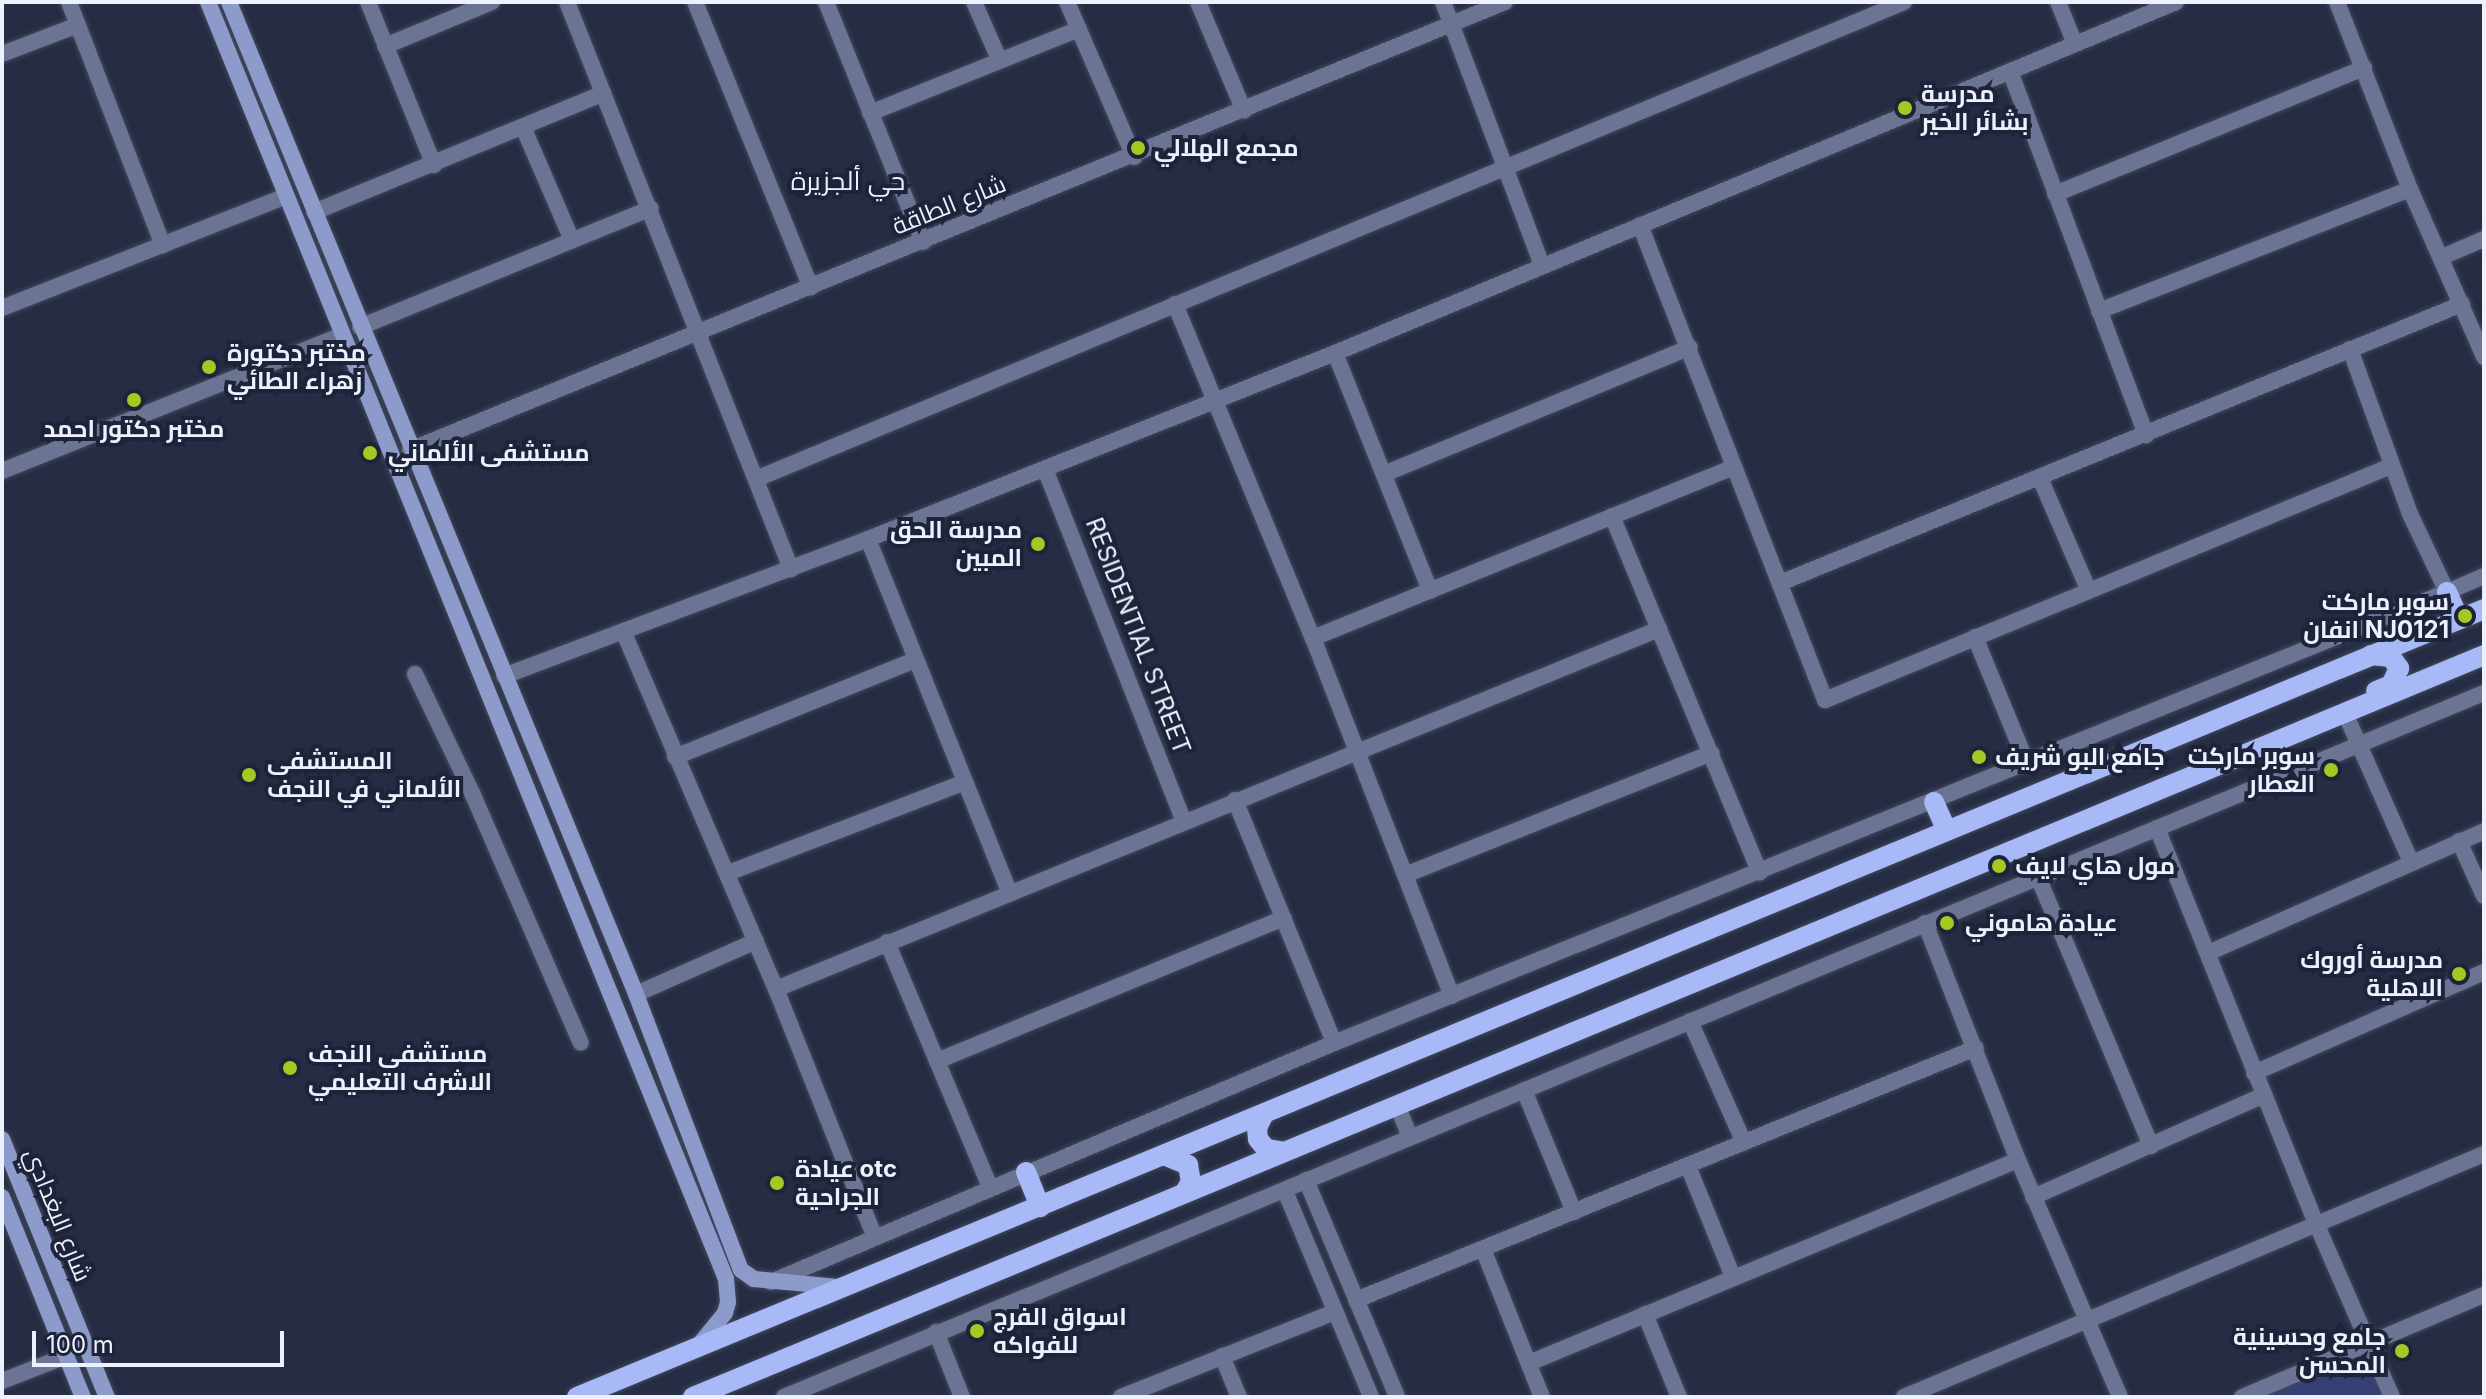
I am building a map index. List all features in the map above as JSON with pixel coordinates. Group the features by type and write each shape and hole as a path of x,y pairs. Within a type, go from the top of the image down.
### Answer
{"main road":[{"path":"2447,592 2459,619"},
{"path":"577,1397 2484,609"},
{"path":"2314,726 2329,712 2391,685 2397,676 2396,664 2391,657 2371,655"},
{"path":"693,1397 2484,655"},
{"path":"1934,802 1946,829"},
{"path":"1263,1116 1257,1128 1258,1139 1266,1149 1284,1152"},
{"path":"1166,1156 1188,1165 1191,1182 1184,1193"},
{"path":"1026,1172 1040,1207"}],"street":[{"path":"69,2 163,245"},
{"path":"208,2 692,1192 729,1290 725,1313 699,1346"},
{"path":"229,2 410,450 636,994 741,1270 754,1279 771,1282 840,1287"},
{"path":"368,2 434,165"},
{"path":"385,46 492,2"},
{"path":"567,2 651,208 695,334 791,569"},
{"path":"695,2 811,287"},
{"path":"974,2 999,59"},
{"path":"1067,2 1134,157"},
{"path":"1198,2 1244,111"},
{"path":"1443,2 1542,265"},
{"name":"شارع الطاقة","path":"410,450 1134,157 1452,22 1473,8 1505,2"},
{"path":"756,479 1904,2"},
{"path":"2058,2 2075,44"},
{"path":"504,676 791,569 1335,353 2176,2"},
{"path":"2337,2 2410,189 2484,357"},
{"path":"828,3 923,242"},
{"path":"2,54 78,25"},
{"path":"870,113 1079,29"},
{"path":"2055,194 2364,68"},
{"path":"2010,71 2146,435"},
{"path":"314,212 604,93"},
{"path":"523,127 572,240"},
{"path":"2099,311 2410,189"},
{"path":"2,308 286,196"},
{"path":"360,327 651,208"},
{"path":"1640,225 1825,700 2391,466"},
{"path":"2442,257 2484,239"},
{"path":"1175,304 1313,638 1452,996"},
{"path":"1780,583 2462,304"},
{"path":"3,467 342,335"},
{"path":"1384,474 1690,347"},
{"path":"2350,349 2391,466 2447,592"},
{"path":"1335,353 1430,591"},
{"path":"1313,638 1734,467"},
{"name":"RESIDENTIAL STREET","path":"1045,469 1184,821"},
{"path":"2040,478 2089,591"},
{"path":"1612,516 1760,873"},
{"path":"868,539 962,783 1009,892"},
{"path":"771,1282 874,1235 1334,1043 1760,873 2484,576"},
{"path":"776,989 1659,629"},
{"path":"624,633 675,757 728,873 874,1235"},
{"path":"1975,637 2027,764"},
{"path":"675,757 915,660"},
{"path":"415,674 473,795 581,1043"},
{"path":"784,1397 811,1392 936,1332 1285,1191 2484,693"},
{"path":"2345,713 2411,862"},
{"path":"1405,875 1712,753"},
{"path":"728,873 962,783"},
{"path":"1235,800 1334,1043"},
{"path":"2157,828 2254,1073 2392,1397"},
{"path":"2208,953 2484,831"},
{"path":"2459,841 2484,896"},
{"path":"2038,877 2151,1146"},
{"path":"937,1061 1284,918"},
{"path":"1925,923 2033,1197 2120,1397"},
{"path":"636,994 756,941"},
{"path":"887,942 990,1187"},
{"path":"2254,1073 2484,972"},
{"path":"1690,1021 1744,1143"},
{"path":"1356,1300 1976,1048"},
{"path":"1524,1090 1574,1212"},
{"path":"2033,1197 2264,1095"},
{"path":"1397,1105 1410,1137"},
{"name":"شارع البغدادي","path":"3,1145 107,1397"},
{"path":"1904,1397 2484,1154"},
{"path":"1529,1363 2018,1160"},
{"path":"1688,1166 1733,1277"},
{"path":"2,1184 13,1180 20,1183"},
{"path":"1306,1180 1397,1397"},
{"path":"692,1192 710,1187"},
{"path":"1285,1191 1371,1397"},
{"name":"شارع البغدادي","path":"2,1197 83,1397"},
{"path":"1483,1249 1542,1397"},
{"path":"2242,1397 2484,1295"},
{"path":"1121,1397 1335,1312"},
{"path":"1645,1314 1679,1397"},
{"path":"936,1332 962,1397"},
{"path":"2,1381 66,1356"},
{"path":"1222,1356 1239,1397"}],"shaded area":[{"path":"2368,1345 2392,1397 2242,1397"}],"place":[{"name":"مدرسة بشائر الخير","path":"1905,108"},
{"name":"مجمع الهلالي","path":"1138,148"},
{"name":"مختبر دكتورة زهراء الطائي","path":"209,367"},
{"name":"مختبر دكتور احمد","path":"134,400"},
{"name":"مستشفى الألماني","path":"370,453"},
{"name":"مدرسة الحق المبين","path":"1038,544"},
{"name":"سوبر ماركت انفان NJ0121","path":"2465,616"},
{"name":"جامع البو شريف","path":"1979,757"},
{"name":"سوبر ماركت العطار","path":"2331,770"},
{"name":"المستشفى الألماني في النجف","path":"249,775"},
{"name":"مول هاي لايف","path":"1999,866"},
{"name":"عيادة هاموني","path":"1947,923"},
{"name":"مدرسة أوروك الاهلية","path":"2459,974"},
{"name":"مستشفى النجف الاشرف التعليمي","path":"290,1068"},
{"name":"عيادة otc الجراحية","path":"777,1183"},
{"name":"اسواق الفرج للفواكه","path":"977,1331"},
{"name":"جامع وحسينية المحسن","path":"2402,1351"}],"district":[{"name":"حي ألجزيرة","path":"848,181"}]}
